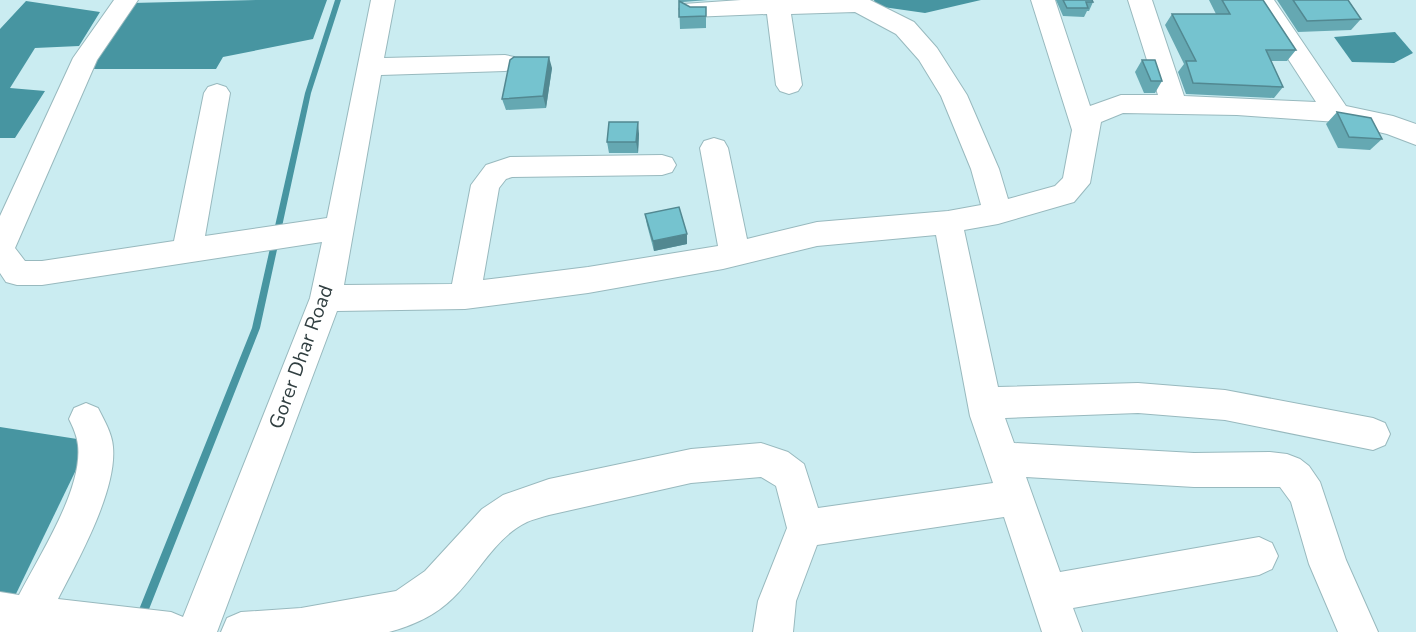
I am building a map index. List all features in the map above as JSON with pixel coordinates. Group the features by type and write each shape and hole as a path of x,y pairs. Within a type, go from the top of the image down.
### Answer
{"street":[{"name":"Gorer Dhar Road","path":"196,632 326,298 383,0"},
{"path":"1043,0 1085,130"},
{"path":"1140,0 1174,104"},
{"path":"1262,0 1337,113"},
{"path":"691,9 858,2 904,28 928,54 954,95 985,169 998,213"},
{"path":"123,5 93,47 74,81 0,249 17,273 33,273 339,228"},
{"path":"778,6 789,85"},
{"path":"369,67 505,63"},
{"path":"187,251 217,93"},
{"path":"326,298 465,296 588,280 735,254 817,234 948,222 998,213 1064,194 1076,183 1085,130 1090,116 1121,104 1174,104 1337,113 1393,126 1416,135"},
{"path":"714,148 735,254"},
{"path":"465,296 485,185 496,172 510,167 662,165"},
{"path":"948,222 984,403 1014,498 1062,632"},
{"path":"984,403 1138,398 1225,405 1373,434"},
{"path":"86,419 94,437 96,449 86,499 15,613 148,629"},
{"path":"1001,459 1194,470 1270,469 1287,471 1296,478 1307,494 1328,564 1358,632"},
{"path":"242,632 301,628 376,616 405,608 439,585 495,522 516,508 549,496 691,466 734,460 761,460 776,464 791,476 805,528 777,601 772,632"},
{"path":"805,528 1014,498"},
{"path":"1048,593 1258,556"}],"water":[{"path":"327,0 313,39 223,57 216,69 92,69 132,3"},
{"path":"874,0 981,0 925,13 876,6"},
{"path":"26,1 100,12 79,46 35,48 10,88 45,91 15,138 0,138 0,29"},
{"path":"1395,32 1413,53 1394,63 1352,62 1334,37"},
{"path":"0,427 90,441 14,598 0,596"}],"building":[{"path":"1063,0 1092,0 1093,2 1086,2 1088,8 1067,8"},
{"path":"1222,0 1263,0 1296,50 1266,50 1283,87 1193,83 1186,61 1196,61 1172,14 1230,14"},
{"path":"1293,0 1348,0 1361,19 1307,21"},
{"path":"679,1 690,7 706,7 706,16 679,17"},
{"path":"514,57 549,57 543,96 502,99 510,60"},
{"path":"1142,60 1155,60 1162,81 1151,81"},
{"path":"1337,112 1371,118 1382,139 1349,137"},
{"path":"609,122 638,122 636,142 607,142"},
{"path":"679,207 687,234 653,241 645,214"}],"waterway":[{"path":"135,632 256,328 308,93 338,0"}]}
